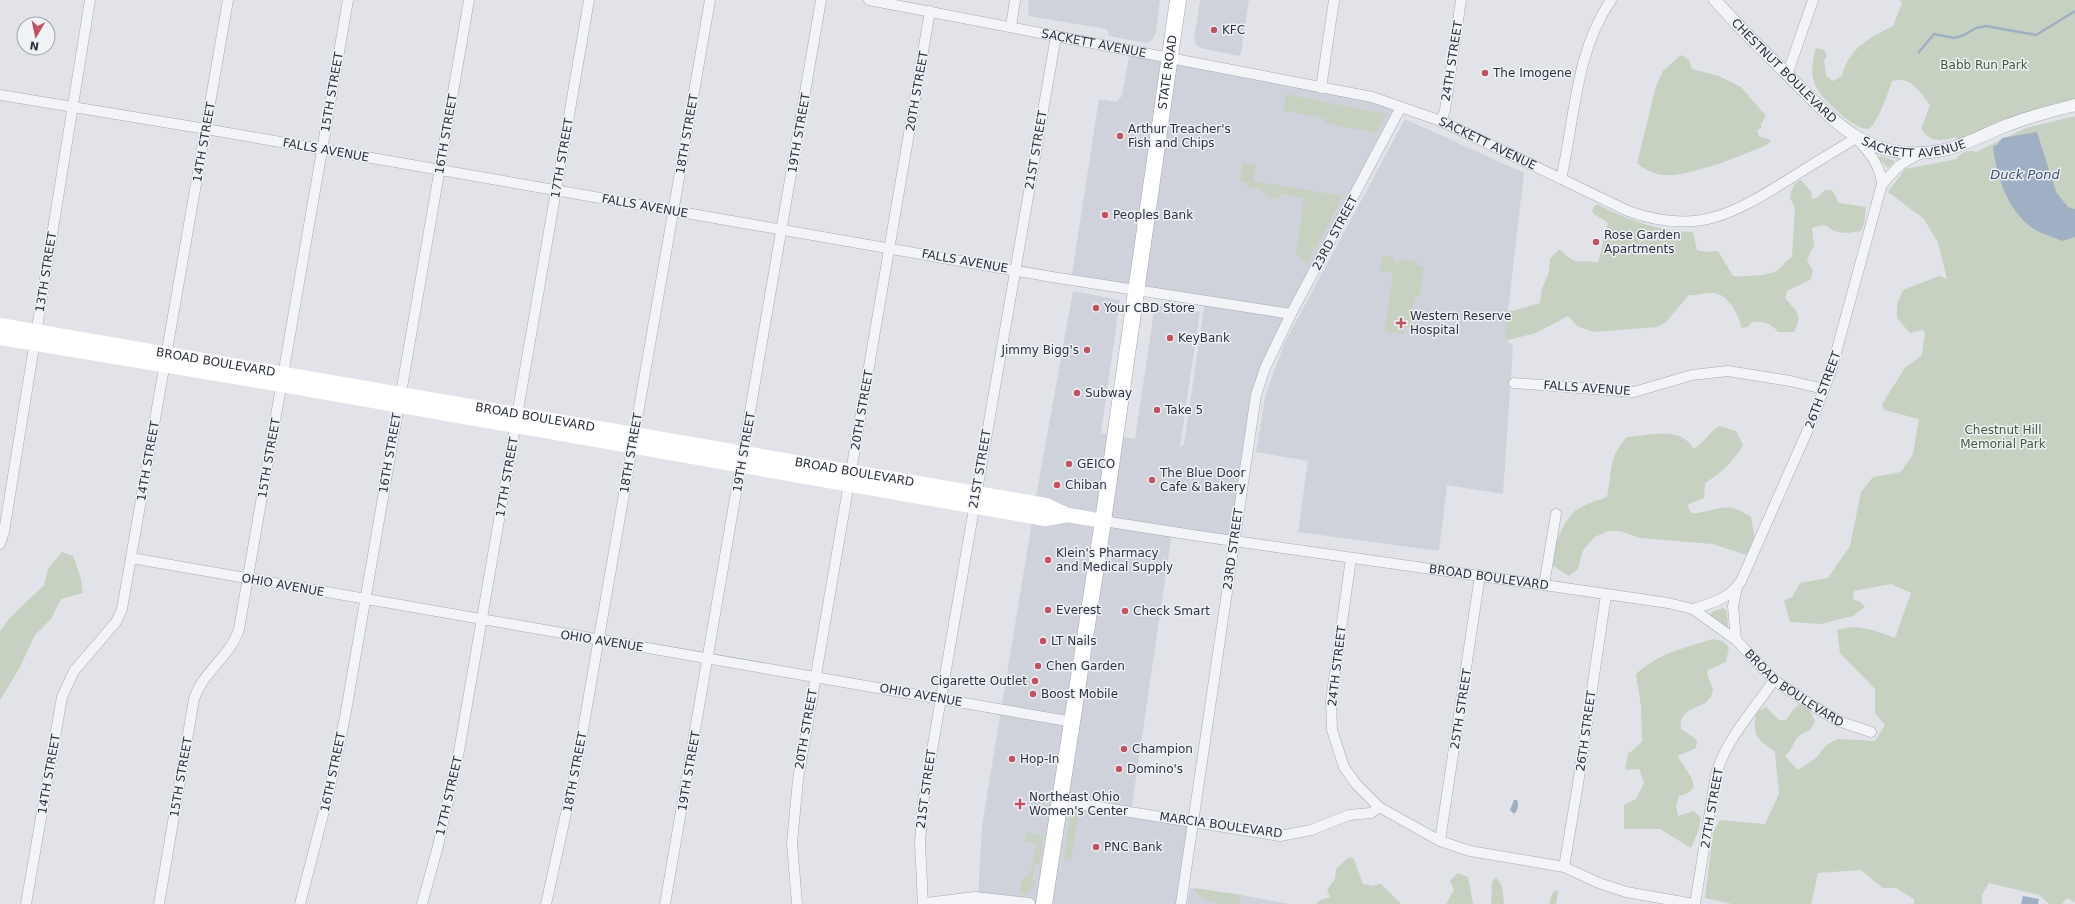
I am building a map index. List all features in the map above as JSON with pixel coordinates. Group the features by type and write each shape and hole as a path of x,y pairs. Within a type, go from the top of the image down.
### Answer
{"main road":[{"name":"STATE ROAD","path":"1044,904 1103,521 1178,0"},
{"name":"BROAD BOULEVARD","path":"0,325 35,337 517,419 975,500 1044,519 1068,515 1103,521"},
{"name":"BROAD BOULEVARD","path":"0,338 35,337"}],"street":[{"name":"13TH STREET","path":"0,544 4,532 90,0"},
{"name":"14TH STREET","path":"26,904 62,698 74,671 120,616 228,0"},
{"name":"15TH STREET","path":"159,904 194,699 204,679 230,648 237,636 348,0"},
{"name":"16TH STREET","path":"300,904 329,792 345,717 469,0"},
{"name":"17TH STREET","path":"422,904 438,846 455,772 589,0"},
{"name":"18TH STREET","path":"546,904 571,798 710,0"},
{"name":"19TH STREET","path":"665,904 743,460 821,0"},
{"name":"SACKETT AVENUE","path":"869,0 1372,97 1441,121 1628,211 1648,219 1669,222 1697,222 1734,212 1856,138 1891,150 1921,153 1957,147 2013,123 2075,106"},
{"path":"1011,27 1015,0"},
{"path":"1321,88 1334,0"},
{"name":"24TH STREET","path":"1441,121 1448,88 1461,0"},
{"path":"1561,179 1581,69 1595,29 1611,0"},
{"name":"CHESTNUT BOULEVARD","path":"1715,0 1821,110 1856,138"},
{"path":"1788,75 1814,0"},
{"name":"20TH STREET","path":"797,904 792,843 794,808 815,677 930,11"},
{"name":"21ST STREET","path":"925,904 920,843 920,821 940,698 1056,36"},
{"name":"FALLS AVENUE","path":"0,95 206,129 1015,271 1291,314"},
{"name":"23RD STREET","path":"1181,904 1256,395 1266,368 1291,314 1401,107"},
{"path":"1856,138 1865,147 1882,174 1882,184"},
{"name":"26TH STREET","path":"1736,640 1733,606 1737,587 1777,501 1835,359 1882,184 1900,165 1921,153"},
{"name":"FALLS AVENUE","path":"1514,383 1634,392 1692,375 1728,372 1790,381 1824,389"},
{"path":"1544,585 1556,514"},
{"name":"BROAD BOULEVARD","path":"1103,521 1668,603 1693,609 1736,640 1774,680 1825,714 1871,732"},
{"name":"OHIO AVENUE","path":"131,558 1073,722"},
{"name":"24TH STREET","path":"1351,558 1331,702 1332,730 1344,767 1356,784 1379,807"},
{"name":"25TH STREET","path":"1440,841 1480,576"},
{"name":"26TH STREET","path":"1693,609 1721,600 1737,587"},
{"name":"26TH STREET","path":"1564,867 1578,784 1606,594"},
{"name":"27TH STREET","path":"1690,904 1716,774 1720,761 1734,735 1774,680"},
{"name":"MARCIA BOULEVARD","path":"1061,801 1280,836 1311,830 1349,814 1372,813 1379,807"},
{"path":"1379,807 1440,841 1470,851 1564,867 1599,883 1626,892 1690,904"},
{"path":"925,904 975,898 1029,904"}],"shaded area":[{"path":"1029,0 1160,0 1156,33 1152,40 1146,43 1109,36 1107,29 1028,16"},
{"path":"1200,0 1249,0 1241,53 1239,56 1200,48 1196,45 1194,39"},
{"path":"1130,51 1401,107 1265,368 1234,541 1172,532 1131,812 1193,822 1181,904 980,904 978,898 982,826 1036,497 1073,291 1120,300 1101,433 1135,439 1155,305 1200,312 1180,446 1183,446 1185,437 1205,301 1071,280 1099,99 1116,102 1122,96"},
{"name":"Western Reserve Hospital","path":"1405,119 1524,173 1505,337 1513,347 1503,494 1447,485 1439,551 1298,532 1308,461 1256,452 1266,393 1285,342"},
{"path":"1190,888 1241,895 1290,904 1187,904"}],"green space":[{"name":"Babb Run Park","path":"1900,0 2075,0 2075,105 1962,145 1956,137 1937,140 1925,134 1921,129 1930,105 1914,86 1905,81 1899,80 1892,81 1883,106 1873,125 1870,128 1865,129 1857,126 1840,114 1825,99 1816,87 1812,68 1816,48 1824,50 1827,56 1824,60 1826,76 1833,81 1842,76 1849,58 1861,45 1893,26 1902,3"},
{"path":"1681,55 1689,60 1692,69 1719,76 1741,87 1766,116 1761,124 1761,129 1757,130 1759,136 1771,140 1767,145 1702,169 1675,175 1656,174 1646,170 1637,163 1656,86 1663,71"},
{"path":"1286,94 1386,114 1376,133 1325,123 1326,119 1283,110"},
{"name":"Chestnut Hill Memorial Park","path":"2075,116 2075,902 2067,898 2062,904 2049,904 2039,895 1989,883 1982,895 1982,904 1914,904 1914,899 1896,888 1883,888 1861,870 1818,873 1811,904 1732,904 1705,898 1713,832 1720,820 1765,824 1779,794 1775,752 1757,736 1755,727 1756,713 1766,707 1779,720 1786,720 1799,704 1808,707 1815,721 1810,730 1803,733 1796,739 1789,753 1785,756 1798,770 1816,758 1826,745 1838,739 1875,741 1885,725 1875,713 1875,689 1840,653 1837,630 1859,627 1873,630 1895,638 1911,593 1891,584 1854,591 1853,599 1861,602 1865,607 1853,616 1821,624 1790,622 1784,600 1792,597 1800,583 1828,578 1850,546 1861,492 1873,477 1901,472 1913,454 1919,419 1884,410 1882,404 1905,368 1922,355 1925,332 1922,330 1910,333 1897,318 1897,304 1903,290 1939,276 1947,279 1938,243 1924,219 1888,192 1905,169 1957,159 1965,152 1976,152 2026,128"},
{"path":"1880,156 1895,161 1888,168 1879,158"},
{"path":"1243,163 1256,165 1253,181 1343,196 1307,264 1296,255 1304,198 1280,194 1280,198 1267,197 1267,193 1261,192 1261,189 1248,187 1245,182 1240,181"},
{"path":"1801,180 1812,193 1811,199 1817,198 1825,190 1832,190 1839,203 1866,207 1864,224 1861,231 1841,233 1834,231 1825,225 1812,228 1814,247 1807,261 1813,271 1810,280 1787,291 1785,298 1793,307 1798,317 1797,326 1794,332 1778,332 1770,325 1760,322 1752,322 1748,327 1742,328 1738,316 1727,300 1722,296 1711,293 1689,295 1666,322 1657,327 1593,332 1577,326 1568,316 1536,333 1508,340 1505,337 1508,310 1512,311 1540,303 1542,289 1549,272 1550,259 1559,249 1575,261 1598,263 1608,223 1592,211 1596,204 1643,224 1668,230 1693,232 1697,250 1706,252 1718,251 1733,276 1756,276 1769,274 1778,270 1792,257 1795,208 1790,198 1794,185"},
{"path":"1383,255 1394,258 1394,262 1401,263 1401,259 1418,262 1418,266 1424,267 1420,296 1415,295 1410,327 1405,327 1404,334 1385,332 1393,273 1379,270"},
{"path":"1719,426 1736,431 1743,445 1726,467 1705,483 1704,498 1687,505 1691,513 1720,508 1731,508 1751,517 1755,541 1746,555 1713,544 1640,538 1620,531 1608,531 1595,537 1583,550 1578,569 1569,576 1552,565 1558,538 1565,524 1573,513 1580,508 1607,497 1613,459 1616,452 1627,437 1673,434 1688,442 1694,449"},
{"path":"62,552 73,556 81,579 83,593 61,599 51,619 35,635 19,669 0,700 0,631 9,619 44,585 48,569"},
{"path":"1723,608 1727,611 1728,628 1710,617 1712,612"},
{"path":"1713,639 1722,641 1729,647 1726,662 1708,670 1707,673 1713,690 1710,697 1706,703 1687,712 1683,716 1681,722 1681,729 1697,740 1696,748 1678,756 1692,779 1693,784 1692,789 1688,793 1679,796 1676,806 1678,816 1694,811 1701,818 1699,829 1691,848 1660,829 1624,829 1624,805 1636,799 1644,783 1639,769 1625,770 1628,754 1642,742 1641,706 1636,674 1663,656"},
{"path":"1078,812 1071,861 1064,858 1070,818 1073,813"},
{"path":"1026,832 1044,836 1040,863 1035,864 1032,879 1036,882 1034,887 1030,889 1027,894 1020,893 1022,880 1031,872 1036,844 1025,841"},
{"path":"1349,857 1354,859 1363,884 1372,886 1381,884 1401,904 1317,904 1318,901 1330,897 1327,890 1335,879 1336,869"},
{"path":"1458,873 1468,877 1473,904 1446,904 1454,890 1450,881"},
{"path":"1496,877 1502,886 1504,904 1491,904 1492,882"},
{"path":"1194,888 1241,895 1239,904 1226,904 1207,900 1201,897"},
{"path":"1558,890 1556,904 1549,904 1553,892"}],"water":[{"name":"Duck Pond","path":"2037,132 2056,192 2068,207 2075,209 2075,237 2063,241 2044,234 2027,224 2013,208 2003,188 1994,157 1993,146 1997,145 2002,138"},
{"path":"1514,800 1517,800 1518,805 1514,814 1510,810"},
{"path":"2023,896 2039,899 2038,904 2021,904"}],"waterway":[{"path":"1919,52 1934,34 1954,38 1964,35 1976,28 1986,26 2036,35 2075,11"}],"place":[{"name":"KFC","path":"1214,30"},
{"name":"The Imogene","path":"1485,73"},
{"name":"Arthur Treacher's Fish and Chips","path":"1120,136"},
{"name":"Peoples Bank","path":"1105,215"},
{"name":"Rose Garden Apartments","path":"1596,242"},
{"name":"Your CBD Store","path":"1096,308"},
{"name":"Western Reserve Hospital","path":"1401,323"},
{"name":"KeyBank","path":"1170,338"},
{"name":"Jimmy Bigg's","path":"1087,350"},
{"name":"Subway","path":"1077,393"},
{"name":"Take 5","path":"1157,410"},
{"name":"GEICO","path":"1069,464"},
{"name":"The Blue Door Cafe & Bakery","path":"1152,480"},
{"name":"Chiban","path":"1057,485"},
{"name":"Klein's Pharmacy and Medical Supply","path":"1048,560"},
{"name":"Everest","path":"1048,610"},
{"name":"Check Smart","path":"1125,611"},
{"name":"LT Nails","path":"1043,641"},
{"name":"Chen Garden","path":"1038,666"},
{"name":"Cigarette Outlet","path":"1035,681"},
{"name":"Boost Mobile","path":"1033,694"},
{"name":"Champion","path":"1124,749"},
{"name":"Hop-In","path":"1012,759"},
{"name":"Domino's","path":"1119,769"},
{"name":"Northeast Ohio Women's Center","path":"1020,804"},
{"name":"PNC Bank","path":"1096,847"}]}
